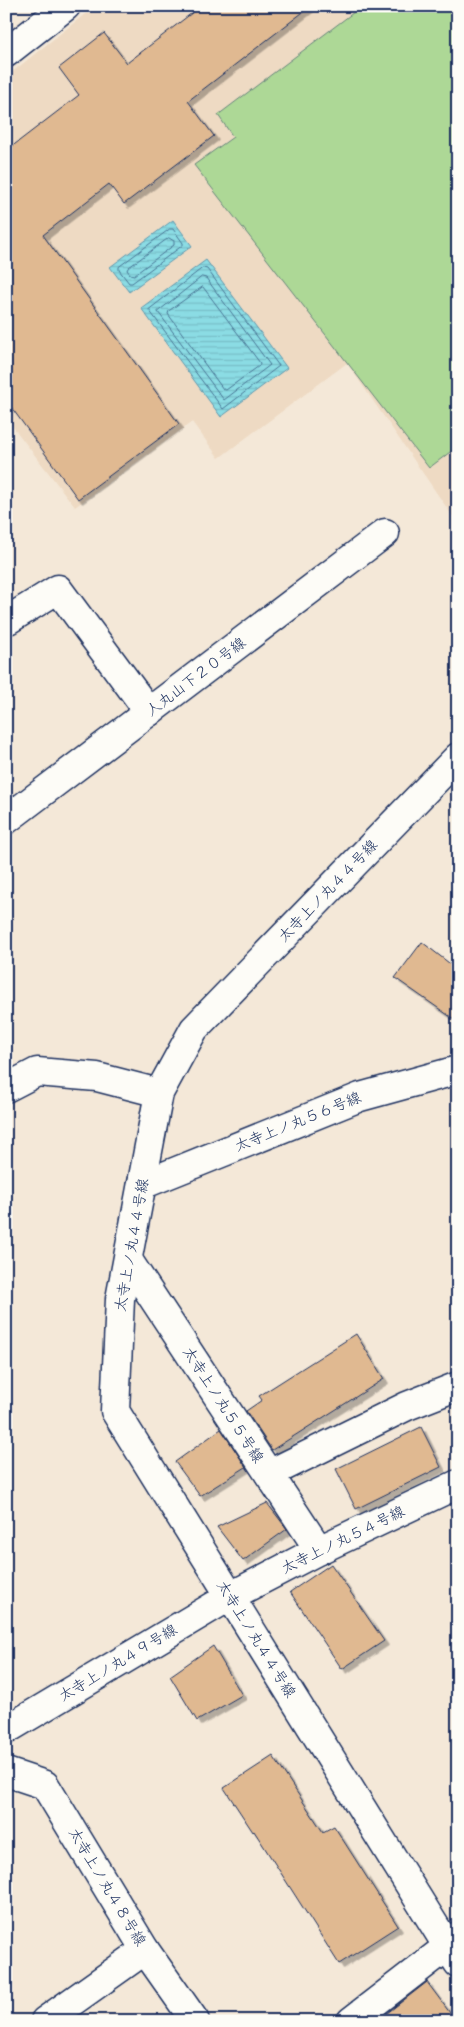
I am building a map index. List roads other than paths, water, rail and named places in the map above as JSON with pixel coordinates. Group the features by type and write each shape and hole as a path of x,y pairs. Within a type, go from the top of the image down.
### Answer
{"street":[{"path":"6,53 66,6"},
{"name":"人丸山下２０号線","path":"6,820 385,533"},
{"path":"6,618 8,620 58,590 149,712"},
{"name":"太寺上ノ丸４４号線","path":"454,1949 229,1597 115,1411 120,1298 159,1093 194,1029 458,757"},
{"name":"太寺上ノ丸５６号線","path":"142,1185 360,1097 458,1070"},
{"path":"6,1088 38,1072 97,1077 159,1093"},
{"name":"太寺上ノ丸５５号線","path":"128,1260 319,1550"},
{"path":"269,1474 406,1406 458,1386"},
{"name":"太寺上ノ丸５４号線","path":"229,1597 319,1550 458,1484"},
{"name":"太寺上ノ丸４９号線","path":"6,1730 229,1597"},
{"name":"太寺上ノ丸４８号線","path":"6,1772 44,1785 145,1950 195,2021"},
{"path":"351,2021 454,1949"},
{"path":"45,2021 145,1950"}],"water":[{"path":"173,220 192,246 129,292 110,267"},
{"path":"206,260 287,368 221,417 141,308"}]}
